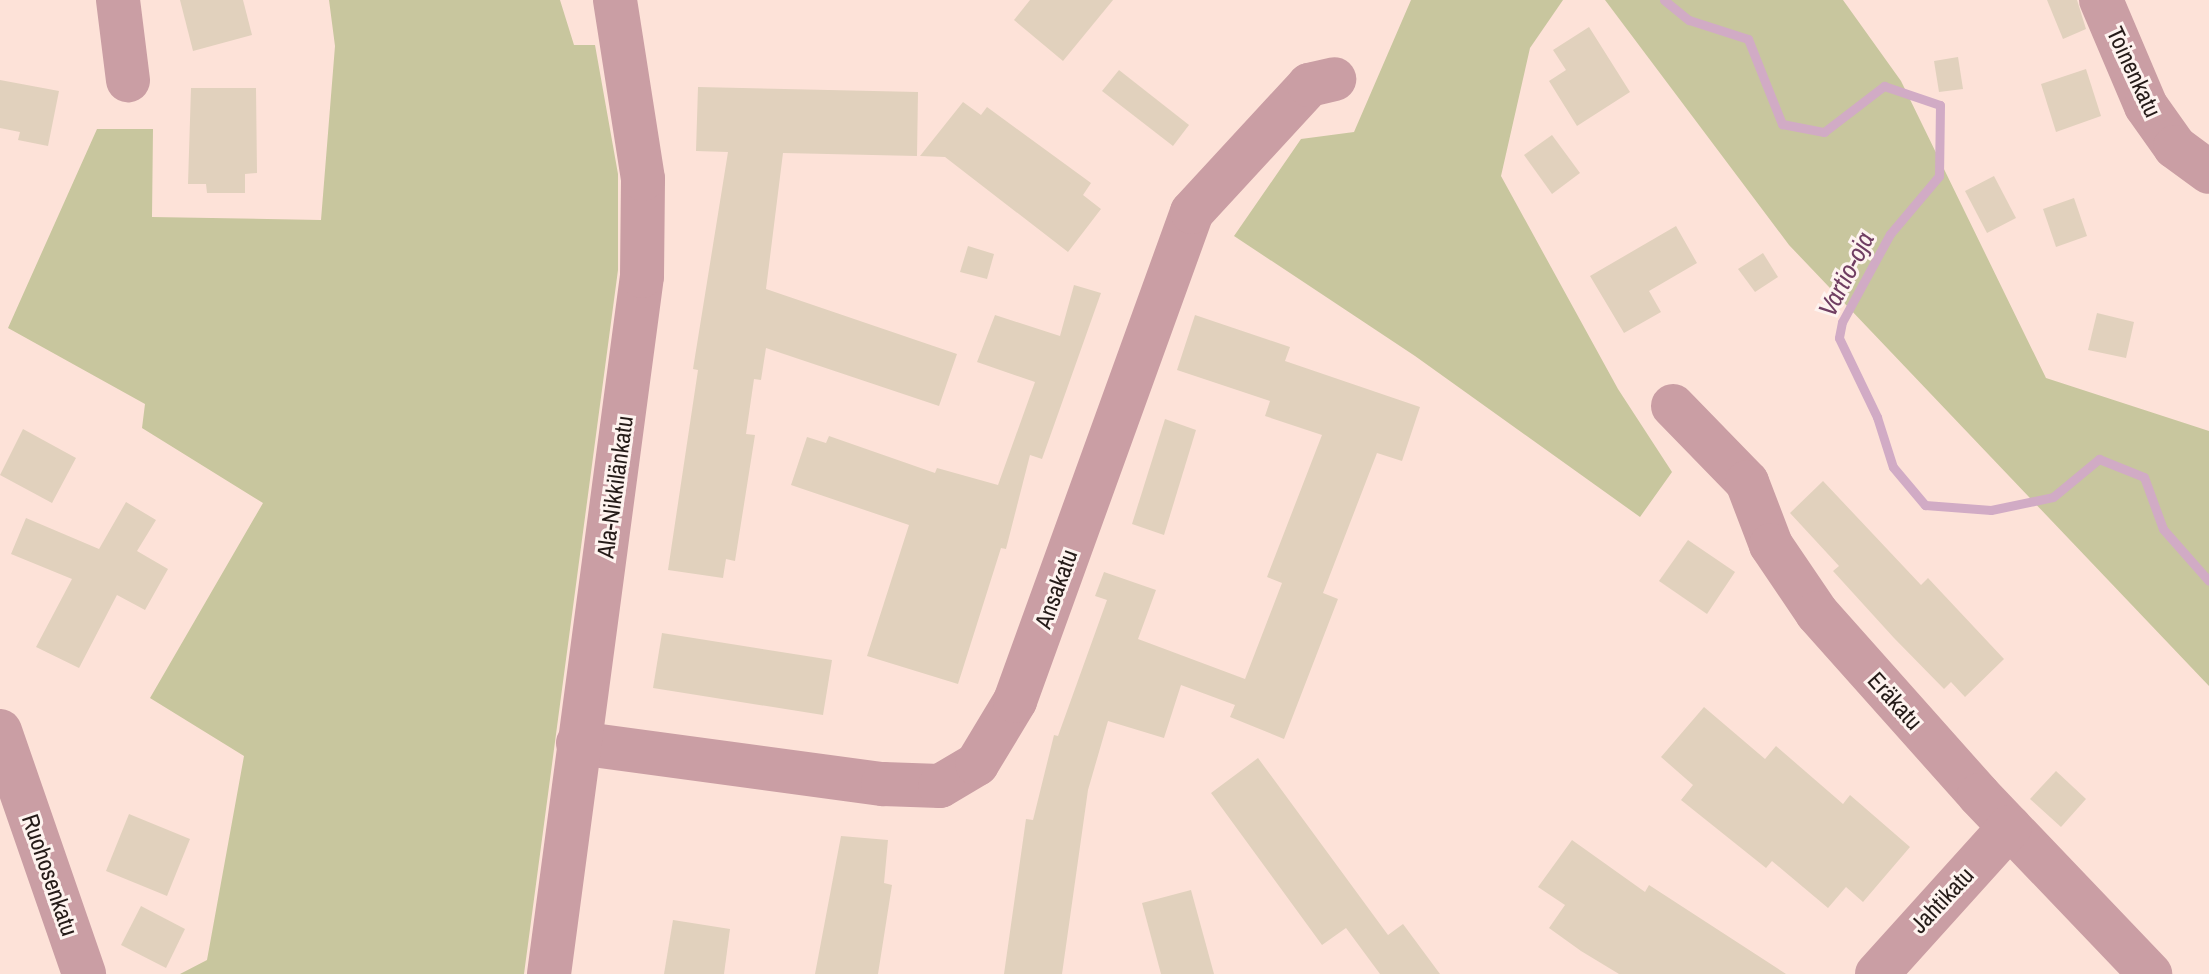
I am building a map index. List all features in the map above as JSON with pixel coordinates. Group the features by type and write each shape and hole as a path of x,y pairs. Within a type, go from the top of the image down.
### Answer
{"street":[{"path":"118,0 128,80"},
{"name":"Ala-Nikkilänkatu","path":"549,974 642,276 643,179 615,0"},
{"name":"Toinenkatu","path":"2101,0 2146,106 2175,147 2209,172"},
{"name":"Ansakatu","path":"578,743 883,784 940,786 977,764 1015,701 1192,212 1309,85 1334,79"},
{"name":"Eräkatu","path":"1673,406 1747,482 1771,545 1817,613 2010,827 2150,974"},
{"name":"Ruohosenkatu","path":"0,731 84,974"},
{"name":"Jahtikatu","path":"1877,974 2010,827"}],"shaded area":[{"path":"329,0 560,0 574,45 595,45 618,174 618,270 524,974 180,974 207,960 244,756 150,698 263,503 142,428 145,404 8,328 97,129 153,129 152,217 321,220 335,46"},
{"path":"1411,0 1563,0 1530,48 1501,176 1618,389 1672,472 1640,517 1415,356 1234,236 1301,139 1354,132"},
{"path":"1605,0 1843,0 1901,81 2046,378 2209,431 2209,686 1789,245"}],"building":[{"path":"180,0 243,0 252,35 193,51"},
{"path":"1030,0 1113,0 1063,61 1014,20"},
{"path":"2047,0 2077,0 2086,29 2063,39"},
{"path":"1589,27 1630,92 1577,126 1549,81 1566,70 1553,50"},
{"path":"1958,57 1963,89 1939,92 1934,61"},
{"path":"2086,69 2101,116 2056,132 2041,84"},
{"path":"1119,70 1189,125 1173,146 1102,91"},
{"path":"0,80 59,91 48,146 18,140 20,132 0,128"},
{"path":"698,87 918,92 917,156 783,153 766,289 957,354 939,406 766,348 761,380 754,379 746,434 755,435 735,561 726,559 723,578 668,570 698,370 693,369 728,152 696,151"},
{"path":"191,88 256,88 257,173 245,174 245,193 207,193 206,184 188,184"},
{"path":"963,102 981,115 987,107 1091,183 1083,195 1101,209 1068,252 945,157 920,156"},
{"path":"1552,135 1580,173 1552,194 1524,155"},
{"path":"1994,176 2016,218 1987,233 1965,191"},
{"path":"2074,198 2087,236 2056,247 2043,209"},
{"path":"1676,226 1697,263 1649,291 1661,312 1624,333 1590,276"},
{"path":"968,246 994,254 987,279 960,272"},
{"path":"1763,253 1778,277 1755,292 1738,269"},
{"path":"1074,285 1101,293 1042,459 1030,455 1006,549 1001,548 958,684 867,656 909,525 791,485 807,437 826,443 829,436 935,473 937,468 998,485 1035,382 977,362 995,315 1060,336"},
{"path":"2097,313 2134,322 2126,358 2088,350"},
{"path":"1195,315 1290,347 1285,361 1420,407 1402,461 1377,453 1323,593 1338,599 1284,739 1230,717 1235,705 1181,685 1164,738 1108,721 1088,790 1062,974 1004,974 1026,819 1033,820 1054,735 1058,736 1107,600 1095,596 1104,572 1156,590 1138,639 1245,679 1282,583 1267,577 1322,435 1265,416 1270,401 1177,370"},
{"path":"1165,419 1196,430 1164,535 1132,524"},
{"path":"23,429 76,458 52,503 0,475"},
{"path":"1823,481 1921,585 1928,578 2004,659 1965,697 1951,682 1944,689 1894,638 1833,571 1839,566 1790,513"},
{"path":"126,502 156,520 137,551 168,569 145,610 117,595 79,668 36,647 72,579 11,554 26,518 99,549"},
{"path":"1688,540 1735,572 1707,614 1659,581"},
{"path":"662,633 832,660 823,715 653,688"},
{"path":"1704,707 1765,759 1776,746 1843,804 1850,795 1910,847 1863,902 1846,887 1828,908 1772,861 1766,868 1681,800 1693,785 1661,757"},
{"path":"1258,758 1388,935 1403,924 1440,974 1380,974 1346,928 1322,945 1211,793"},
{"path":"2056,771 2086,799 2061,827 2030,799"},
{"path":"129,814 190,839 167,896 106,871"},
{"path":"841,836 888,840 884,883 892,885 878,974 815,974"},
{"path":"1572,840 1645,892 1649,885 1786,974 1619,974 1581,951 1549,928 1565,905 1538,887"},
{"path":"1191,890 1214,974 1161,974 1142,903"},
{"path":"141,906 185,929 166,968 121,945"},
{"path":"673,920 730,929 724,974 664,974"}],"waterway":[{"name":"Vartio-oja","path":"1664,0 1689,20 1748,39 1782,124 1824,132 1884,86 1940,105 1939,176 1890,234 1842,322 1839,338 1877,417 1893,467 1925,505 1991,510 2053,497 2099,459 2144,477 2163,529 2209,581"}]}
